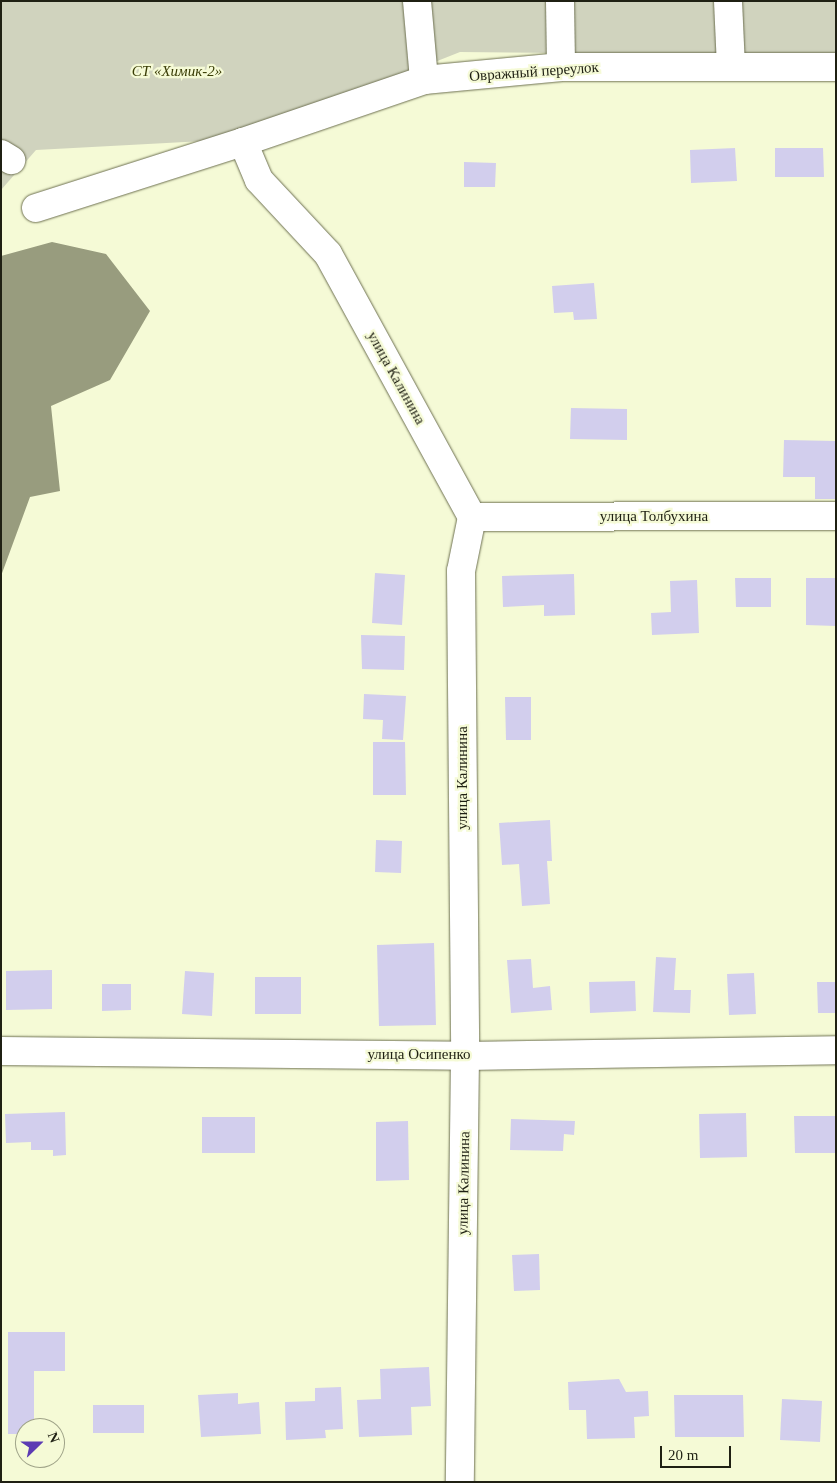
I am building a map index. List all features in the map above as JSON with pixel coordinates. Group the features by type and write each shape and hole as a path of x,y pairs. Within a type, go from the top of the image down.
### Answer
{"street":[{"path":"417,1 424,80"},
{"path":"560,1 561,67"},
{"path":"728,1 731,66"},
{"name":"Овражный переулок","path":"36,208 243,142 424,80 561,67 836,67"},
{"name":"улица Калинина","path":"243,142 259,180 328,254 472,517 461,570 465,1056 460,1482"},
{"name":"улица Толбухина","path":"472,517 836,516"},
{"name":"улица Осипенко","path":"1,1052 465,1056 836,1050"}],"green space":[{"name":"СТ «Химик-2»","path":"1,1 836,1 836,55 460,52 241,139 36,150 1,190"}],"shaded area":[{"path":"52,242 106,254 150,311 110,380 51,406 60,491 30,497 1,576 1,256"}],"building":[{"path":"735,148 737,181 691,183 690,150"},
{"path":"775,148 823,148 824,177 775,177"},
{"path":"464,162 496,163 495,187 464,187"},
{"path":"594,283 597,319 574,320 573,312 554,313 552,286"},
{"path":"571,408 627,409 627,440 570,439"},
{"path":"784,440 836,441 836,499 815,499 815,477 783,477"},
{"path":"375,573 405,575 402,625 372,623"},
{"path":"574,574 575,615 544,616 544,605 503,607 502,576"},
{"path":"735,578 771,578 771,607 736,607"},
{"path":"806,578 836,578 836,626 806,625"},
{"path":"697,580 699,633 652,635 651,613 671,612 670,581"},
{"path":"361,635 405,636 404,670 362,669"},
{"path":"364,694 406,696 403,740 382,739 383,720 363,719"},
{"path":"505,697 531,697 531,740 506,740"},
{"path":"373,742 405,742 406,795 373,795"},
{"path":"550,820 552,861 547,861 550,904 522,906 519,864 502,865 499,823"},
{"path":"376,840 402,841 401,873 375,872"},
{"path":"434,943 436,1025 379,1026 377,945"},
{"path":"656,957 676,958 674,990 691,990 690,1013 653,1012"},
{"path":"531,959 533,988 550,986 552,1010 511,1013 507,960"},
{"path":"52,970 52,1009 6,1010 6,971"},
{"path":"185,971 214,973 212,1016 182,1014"},
{"path":"754,973 756,1014 729,1015 727,974"},
{"path":"255,977 301,977 301,1014 255,1014"},
{"path":"635,981 636,1011 590,1013 589,982"},
{"path":"817,982 836,982 836,1013 818,1013"},
{"path":"102,984 131,984 131,1010 102,1011"},
{"path":"65,1112 66,1155 53,1156 53,1150 31,1150 31,1142 6,1143 5,1114"},
{"path":"746,1113 747,1157 700,1158 699,1114"},
{"path":"794,1116 836,1116 836,1153 795,1153"},
{"path":"202,1117 255,1117 255,1153 202,1153"},
{"path":"511,1119 575,1121 574,1135 564,1134 563,1151 510,1150"},
{"path":"408,1121 409,1180 376,1181 376,1122"},
{"path":"539,1254 540,1290 514,1291 512,1255"},
{"path":"8,1332 65,1332 65,1371 34,1371 34,1418 15,1418 15,1434 8,1434"},
{"path":"429,1367 431,1406 411,1407 412,1435 359,1437 357,1400 381,1399 380,1369"},
{"path":"619,1379 626,1392 648,1391 649,1416 634,1417 635,1438 587,1439 586,1410 569,1410 568,1382"},
{"path":"341,1387 343,1429 325,1430 326,1438 286,1440 285,1402 315,1401 315,1388"},
{"path":"238,1393 238,1404 259,1402 261,1434 201,1437 198,1395"},
{"path":"674,1395 743,1395 744,1437 675,1437"},
{"path":"782,1399 822,1401 820,1442 780,1440"},
{"path":"93,1405 144,1405 144,1433 93,1433"}]}
